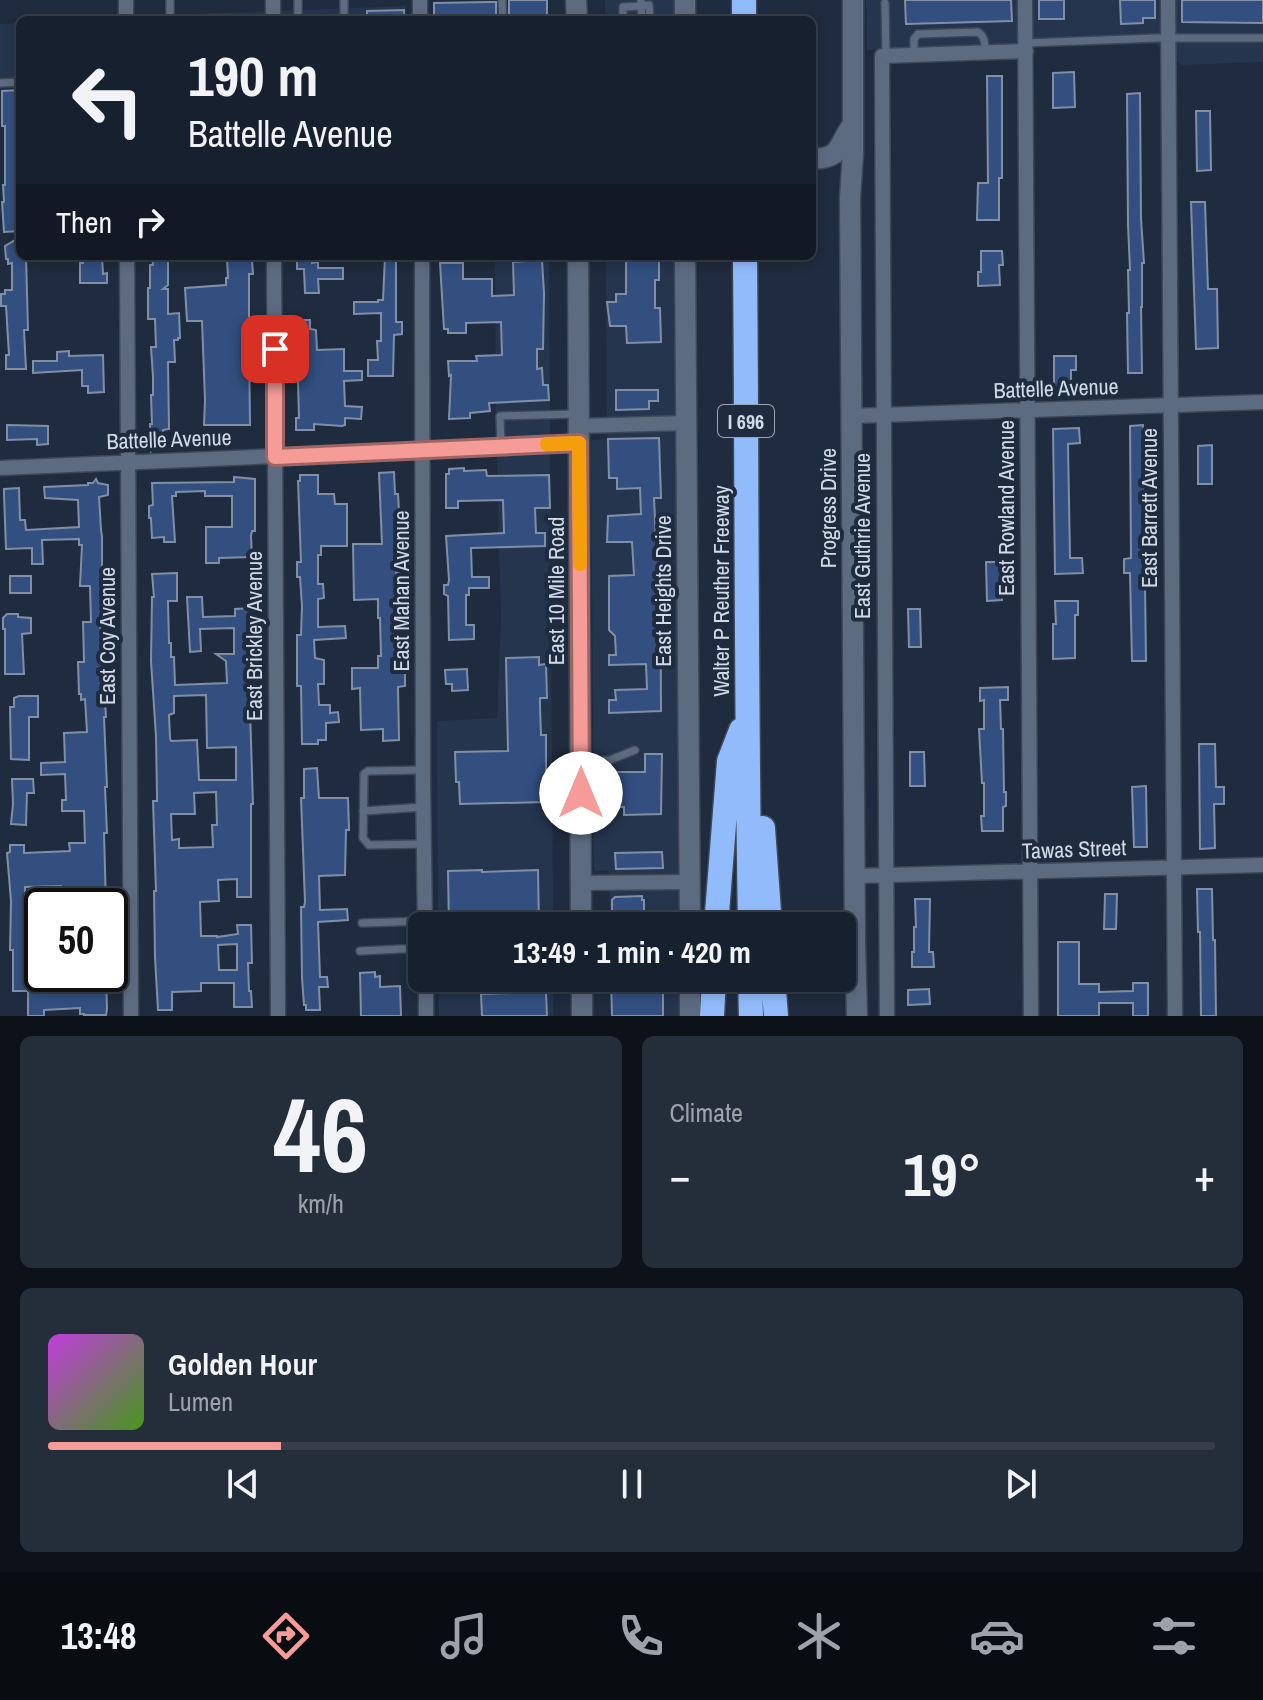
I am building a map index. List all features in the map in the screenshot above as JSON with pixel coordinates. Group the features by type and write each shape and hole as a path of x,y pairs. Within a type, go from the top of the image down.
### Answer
{"highway":[{"name":"Walter P Reuther Freeway","path":"745,260 750,912"},
{"path":"748,586 769,912"},
{"path":"717,912 729,761 746,716"},
{"path":"712,1016 713,992"},
{"path":"750,992 751,1016"},
{"path":"774,992 776,1016"}],"main road":[{"name":"Progress Drive","path":"853,0 850,198 857,1016"},
{"path":"817,159 829,158 838,151 853,124"},
{"name":"East 10 Mile Road","path":"578,260 581,912"},
{"name":"East Heights Drive","path":"685,260 690,912"},
{"path":"582,992 582,1016"},
{"path":"690,992 690,1016"}],"street":[{"name":"East Rowland Avenue","path":"1025,0 1031,1016"},
{"name":"East Barrett Avenue","path":"1168,0 1175,1016"},
{"path":"884,56 1026,47"},
{"name":"East Guthrie Avenue","path":"884,56 887,1016"},
{"name":"East Coy Avenue","path":"127,260 131,1016"},
{"name":"East Brickley Avenue","path":"274,260 278,1016"},
{"name":"East Mahan Avenue","path":"422,260 425,912"},
{"name":"Battelle Avenue","path":"851,416 1263,402"},
{"name":"Battelle Avenue","path":"0,468 501,446 579,428 686,423"},
{"name":"Tawas Street","path":"854,876 1263,865"},
{"path":"581,883 689,882"},
{"path":"426,992 426,1016"}],"lane":[{"path":"884,56 885,3"},
{"path":"623,16 623,7 649,5 643,16"},
{"path":"914,55 914,39 918,34 978,32 985,42 985,52"},
{"path":"1026,47 1168,38 1263,38"},
{"path":"501,446 500,416 579,428"},
{"path":"580,763 610,760 635,750"},
{"path":"423,770 368,771 364,774 363,838 369,845 424,844"},
{"path":"363,811 424,807"},
{"path":"362,923 408,924"},
{"path":"360,951 408,949"}],"shaded area":[{"path":"605,0 676,0 678,16 605,16"},
{"path":"866,0 1263,0 1263,62 1182,65 1155,44 867,50"},
{"path":"406,6 406,16 138,16"},
{"path":"16,23 16,88 0,89 0,24"},
{"path":"495,260 549,260 553,912 438,912 437,721 497,718 501,618"},
{"path":"606,260 678,260 682,912 610,912 609,871 595,871 594,867 592,440 607,439"},
{"path":"438,992 553,992 553,1016 439,1016"},
{"path":"611,992 682,992 683,1016 611,1016"}],"building":[{"path":"509,0 547,0 547,16 509,16"},
{"path":"905,0 1011,0 1012,21 906,24"},
{"path":"1039,0 1064,0 1064,19 1039,19"},
{"path":"1120,0 1155,0 1155,18 1143,18 1143,23 1121,24"},
{"path":"1182,0 1263,0 1263,23 1182,22"},
{"path":"496,2 496,16 434,16 434,3"},
{"path":"404,10 404,16 367,16 367,11"},
{"path":"1074,72 1075,107 1053,108 1053,73"},
{"path":"987,76 1002,76 999,220 977,220 978,183 988,183"},
{"path":"16,90 16,231 4,232 5,126 2,126 2,91"},
{"path":"1140,93 1144,263 1142,373 1128,373 1127,94"},
{"path":"1196,111 1210,111 1211,170 1197,171"},
{"path":"1191,202 1205,202 1208,289 1217,289 1218,348 1196,349"},
{"path":"16,239 16,260 26,260 26,369 6,369 6,355 9,355 6,306 1,306 1,294 12,290 12,263 8,264 5,246"},
{"path":"981,251 1002,251 1000,285 978,286"},
{"path":"83,260 102,260 107,283 80,283 80,263"},
{"path":"152,260 168,260 168,285 163,289 168,289 168,314 179,313 180,338 174,340 175,362 168,362 169,429 163,430 163,440 158,440 151,451 151,347 156,347 155,319 148,319 148,288 150,265 153,265"},
{"path":"227,260 252,260 253,274 249,274 249,324 252,324 253,336 249,336 250,425 204,425 202,321 187,321 185,288 226,285"},
{"path":"297,260 312,260 312,263 318,262 318,268 343,268 343,279 318,279 319,293 305,293 304,269 297,269"},
{"path":"385,260 396,260 396,322 402,322 402,334 394,335 393,376 368,376 368,360 378,360 381,313 354,314 354,302 383,300"},
{"path":"542,260 543,349 537,349 537,369 542,368 543,385 548,385 549,400 489,403 490,411 470,413 470,418 449,419 451,375 448,361 477,361 476,356 502,355 501,322 466,323 466,333 448,333 448,329 444,329 440,263 463,263 463,279 492,279 492,296 514,295 513,262"},
{"path":"626,260 659,260 655,308 660,308 661,342 627,343 626,326 610,326 607,302 616,302 616,294 626,294"},
{"path":"298,320 310,320 310,329 316,330 317,350 344,349 344,371 362,371 362,380 344,381 345,406 362,407 361,419 345,418 345,425 342,426 314,424 314,430 296,430 296,418 299,418"},
{"path":"69,351 69,356 103,355 104,392 88,393 88,386 82,386 82,370 33,373 33,361 57,361 57,352"},
{"path":"1054,356 1076,356 1076,370 1071,370 1071,392 1054,392"},
{"path":"616,390 658,390 658,401 649,401 649,409 616,410"},
{"path":"7,425 48,426 48,444 37,445 37,439 7,440"},
{"path":"1143,425 1146,661 1132,661 1130,573 1124,573 1124,559 1131,558 1130,426"},
{"path":"1079,428 1080,443 1068,444 1070,558 1082,558 1083,573 1055,574 1053,429"},
{"path":"659,438 661,498 654,498 656,541 660,541 661,711 609,713 609,700 616,700 615,690 647,689 646,664 609,665 609,655 616,655 615,636 609,630 609,576 634,575 632,542 607,542 608,516 641,514 640,488 617,489 617,478 609,478 608,439"},
{"path":"1212,445 1212,484 1198,484 1198,446"},
{"path":"464,468 464,471 486,470 487,476 549,475 550,508 535,508 536,533 545,533 545,546 471,548 472,577 489,577 489,588 469,588 469,595 466,595 466,625 474,625 474,639 449,640 448,596 444,594 444,585 448,585 449,580 446,536 504,533 503,500 458,501 458,508 446,508 446,474 449,474 449,469"},
{"path":"394,472 400,529 401,573 396,573 400,652 405,653 405,686 398,687 399,740 383,741 383,729 361,730 360,688 352,689 352,668 378,668 378,656 381,656 378,599 354,600 353,544 382,544 379,473"},
{"path":"300,475 318,475 318,494 334,494 335,504 347,504 347,546 321,546 321,555 318,555 318,584 323,584 324,598 318,599 318,627 345,626 346,638 314,640 315,658 324,660 324,684 318,684 319,705 330,705 330,713 338,712 339,722 326,723 326,740 318,740 318,744 302,744 301,686 297,686 297,635 301,635 302,606 300,577 297,577 297,562 301,562"},
{"path":"234,477 255,479 252,557 219,558 219,563 206,563 206,527 232,527 232,496 205,496 205,491 176,492 176,496 172,496 175,542 164,542 164,537 152,538 149,506 153,505 152,483 234,482"},
{"path":"96,479 98,483 108,485 108,495 99,497 102,572 108,604 100,606 106,717 106,888 24,888 24,991 13,991 7,853 10,852 10,845 24,845 24,853 70,851 69,843 85,843 84,811 62,811 62,800 66,800 65,774 41,775 41,763 65,762 64,733 87,732 85,699 81,700 79,694 78,662 84,662 83,622 91,622 90,586 80,586 82,545 79,545 79,539 42,540 43,564 32,564 32,548 6,549 4,489 19,488 20,520 25,520 26,530 79,527 78,500 45,498 44,487 93,483"},
{"path":"986,562 1001,562 1002,600 987,601"},
{"path":"177,573 177,601 168,601 169,643 171,657 174,657 175,685 227,683 226,661 216,654 234,654 234,628 200,629 201,651 190,652 187,597 202,597 203,617 235,616 235,609 253,608 256,612 254,685 250,711 253,804 251,897 237,897 237,879 218,880 219,901 200,902 201,936 238,934 237,925 251,925 252,963 248,963 252,1007 234,1007 234,983 201,983 201,991 172,992 172,1010 158,1010 152,574","holes":["206,695 207,748 236,747 236,780 199,780 197,740 171,741 169,715 174,713 174,696","216,792 217,825 212,825 213,847 179,848 179,839 172,840 171,814 195,814 194,793","237,944 237,970 219,970 218,945"]},
{"path":"10,576 31,576 31,593 10,593"},
{"path":"1055,601 1078,601 1075,658 1053,659"},
{"path":"908,609 920,609 921,647 909,647"},
{"path":"7,614 31,618 31,633 22,634 24,674 5,674 3,618"},
{"path":"539,657 539,665 546,664 547,698 540,698 540,707 541,735 546,735 546,802 460,804 455,752 508,751 506,658"},
{"path":"467,669 468,690 452,691 452,684 446,684 445,670"},
{"path":"1008,687 1008,700 1000,700 1006,792 1003,831 982,831 984,783 979,729 984,729 984,700 980,701 980,688"},
{"path":"38,696 38,717 29,717 29,760 11,759 10,707 14,707 14,698"},
{"path":"1199,744 1215,744 1216,787 1224,787 1224,804 1214,804 1215,848 1200,849"},
{"path":"910,752 924,752 925,786 910,786"},
{"path":"645,754 662,754 661,814 624,815 624,807 619,807 613,772 645,772"},
{"path":"317,768 319,798 348,798 349,830 346,830 345,875 319,876 320,910 347,909 348,920 318,922 320,977 327,977 328,987 319,987 320,1010 306,1010 302,978 301,907 305,902 301,798 304,798 304,769"},
{"path":"12,779 33,779 34,793 27,793 26,825 11,824"},
{"path":"1146,786 1147,847 1134,847 1132,787"},
{"path":"662,852 663,868 616,869 615,853"},
{"path":"538,870 539,912 449,912 448,871"},
{"path":"1197,889 1212,889 1216,1016 1201,1016"},
{"path":"1105,894 1117,894 1116,929 1104,929"},
{"path":"642,896 644,912 612,912 615,897"},
{"path":"915,899 930,899 929,952 933,952 934,967 912,967"},
{"path":"1058,942 1079,942 1079,984 1099,984 1099,992 1133,991 1133,983 1148,983 1148,1016 1133,1016 1133,1003 1099,1003 1099,1016 1058,1016"},
{"path":"375,972 375,977 380,976 380,987 400,986 401,1016 361,1016 360,973"},
{"path":"929,989 930,1004 908,1005 908,990"},
{"path":"28,992 106,992 106,1015 80,1014 80,1008 44,1010 44,1016 28,1016"},
{"path":"546,992 547,1016 482,1016 481,994"},
{"path":"611,992 663,992 663,1016 612,1016"}],"slow traffic":[{"path":"547,444 579,443 580,564"}],"route":[{"path":"275,349 275,457 579,443 581,793"}]}
